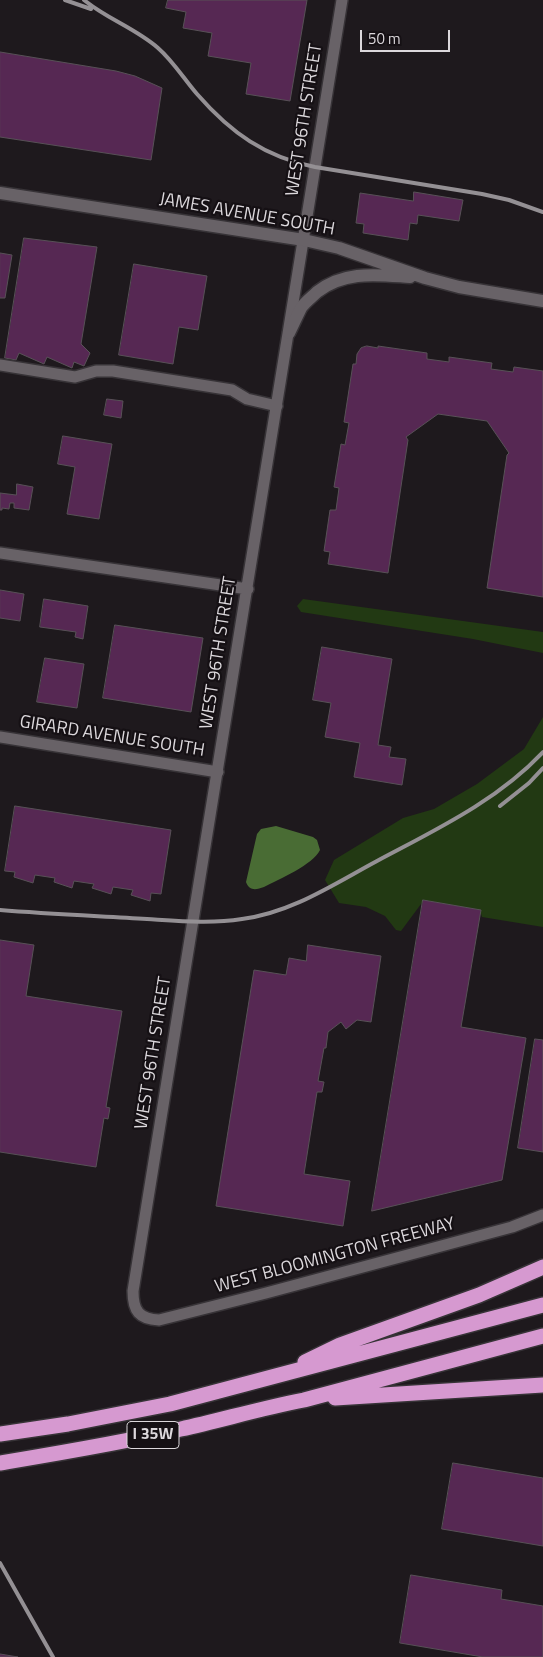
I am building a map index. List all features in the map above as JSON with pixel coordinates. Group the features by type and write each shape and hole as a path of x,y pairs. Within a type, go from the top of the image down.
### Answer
{"highway":[{"path":"274,1377 340,1345 479,1295 543,1267"},
{"name":"I 35W","path":"0,1434 68,1424 170,1404 543,1305"},
{"name":"I 35W","path":"0,1463 64,1453 179,1430 275,1405 304,1400 543,1336"},
{"path":"304,1400 543,1386"}],"street":[{"name":"WEST 96TH STREET","path":"137,1311 134,1306 133,1291 342,0"},
{"name":"JAMES AVENUE SOUTH","path":"0,193 304,240 339,248 425,278 459,287 543,301"},
{"path":"289,333 302,307 311,297 330,283 358,275 425,278"},
{"path":"0,365 75,377 96,371 113,371 232,390 247,399 277,406"},
{"path":"0,553 248,589"},
{"name":"GIRARD AVENUE SOUTH","path":"0,737 218,772"},
{"name":"WEST BLOOMINGTON FREEWAY","path":"137,1311 141,1316 148,1319 159,1320 493,1232 543,1215"}],"shaded area":[{"path":"303,599 543,632 543,653 473,639 301,612 297,606"},
{"path":"543,717 543,927 482,917 480,910 424,900 401,931 396,930 385,916 366,907 339,903 325,880 334,860 403,818 434,809 477,784 524,749"},
{"path":"276,826 313,837 317,840 320,850 316,856 295,871 264,887 251,888 246,882 257,834 261,829"}],"building":[{"path":"168,0 307,0 290,101 246,94 251,63 208,56 212,33 183,28 186,12 166,8"},
{"path":"0,52 116,71 135,76 162,88 151,160 0,137"},
{"path":"414,192 463,200 459,221 418,215 417,224 410,223 408,240 363,233 364,224 356,223 360,193 413,201"},
{"path":"24,238 97,247 81,344 90,353 84,366 74,362 72,368 47,357 44,364 19,353 16,360 5,358"},
{"path":"0,253 12,255 5,298 0,298"},
{"path":"134,264 207,276 198,330 179,327 173,364 119,355"},
{"path":"367,346 427,353 427,359 449,362 449,357 492,363 491,369 513,372 514,367 543,371 543,597 487,588 507,455 509,453 487,421 438,414 406,437 408,440 388,573 328,564 330,552 324,551 330,510 336,510 339,488 334,487 341,444 345,445 349,423 344,422 353,364 356,364 357,354 361,348"},
{"path":"107,399 123,401 121,418 104,415"},
{"path":"63,436 112,444 99,519 67,514 75,467 58,464"},
{"path":"17,484 33,487 29,510 14,508 14,503 10,503 9,509 2,508 0,510 0,493 16,495"},
{"path":"0,590 24,594 20,621 0,618"},
{"path":"44,599 88,606 83,639 75,637 76,632 40,627"},
{"path":"115,625 203,638 191,712 103,698"},
{"path":"322,647 392,659 378,745 391,747 389,757 406,759 402,785 354,777 360,743 325,737 331,703 313,700"},
{"path":"45,658 84,664 77,708 37,702"},
{"path":"15,806 171,830 161,894 151,893 150,901 131,895 133,890 113,887 111,894 92,888 94,884 74,881 72,888 54,882 55,878 35,875 33,883 14,877 15,872 5,871"},
{"path":"423,900 481,910 461,1027 526,1038 502,1180 372,1211"},
{"path":"0,940 34,945 26,996 122,1011 106,1107 110,1108 108,1119 104,1118 96,1167 0,1152"},
{"path":"308,945 381,956 371,1022 357,1020 346,1029 341,1022 328,1032 318,1081 324,1082 322,1092 317,1092 304,1174 350,1181 343,1226 216,1206 254,970 286,975 289,958 306,961"},
{"path":"535,1039 543,1040 543,1152 518,1148"},
{"path":"453,1463 543,1478 543,1546 442,1529"},
{"path":"411,1575 502,1590 501,1599 543,1606 543,1657 483,1657 400,1643"},
{"path":"0,1654 18,1657 0,1657"}],"railway":[{"path":"65,0 91,9"},
{"path":"84,0 158,48 174,64 197,94 236,132 280,157 315,167 482,194 509,200 543,212"},
{"path":"0,910 207,922 230,921 278,911 328,888 443,826 486,800 543,752"},
{"path":"500,806 529,783 543,768"},
{"path":"0,1563 53,1657"}]}
